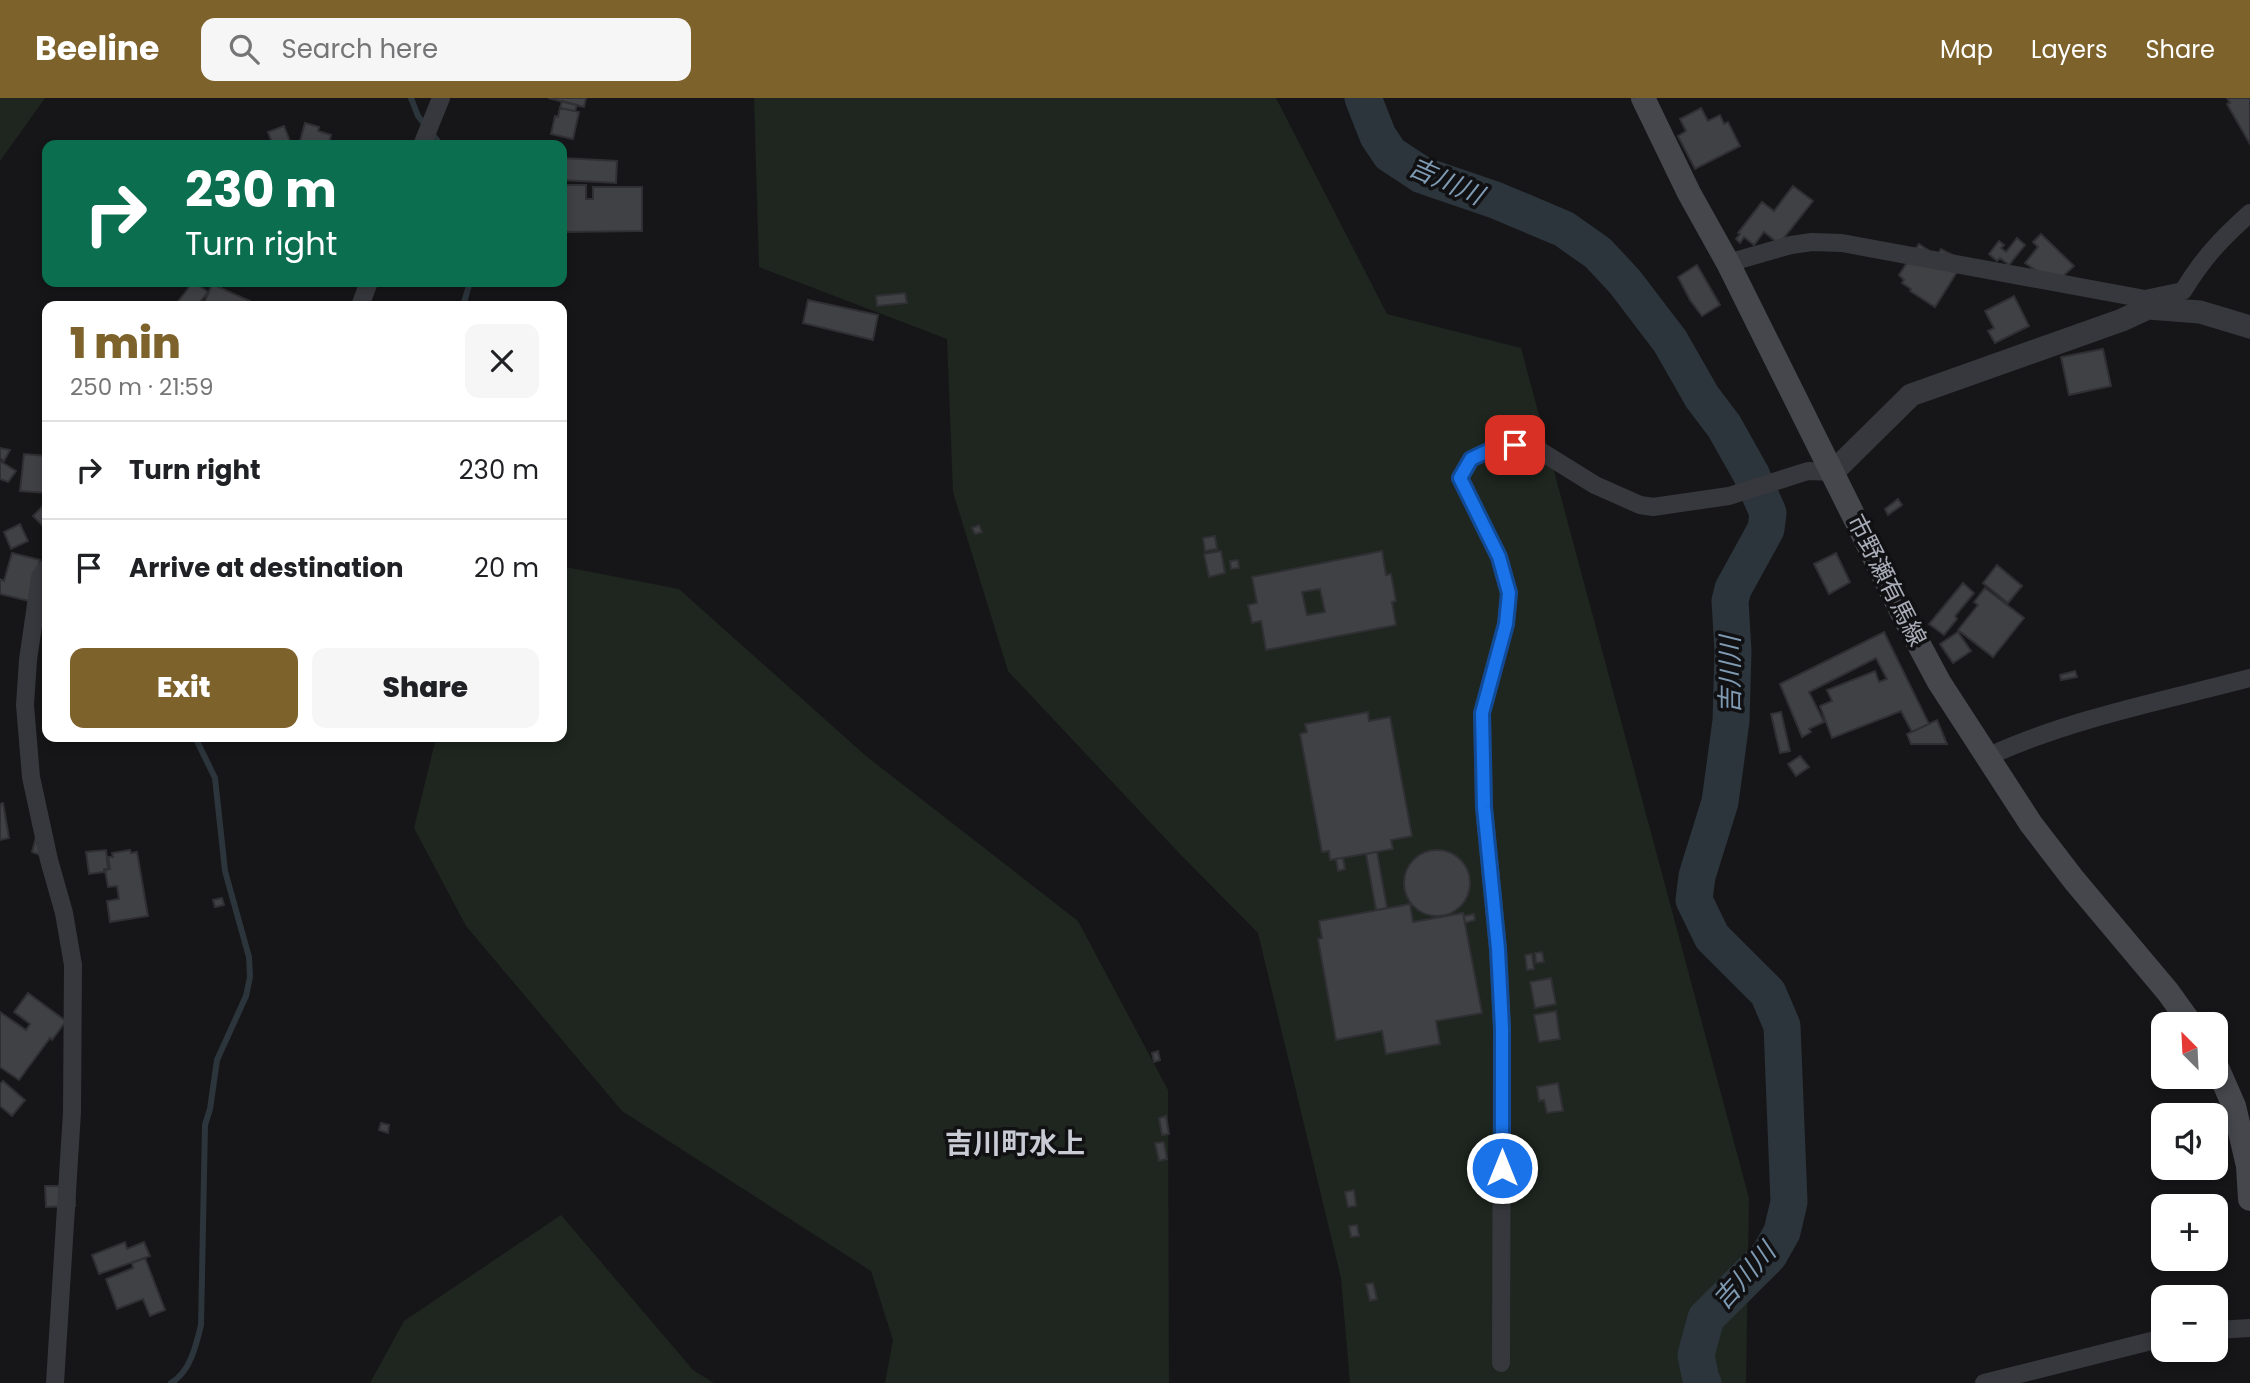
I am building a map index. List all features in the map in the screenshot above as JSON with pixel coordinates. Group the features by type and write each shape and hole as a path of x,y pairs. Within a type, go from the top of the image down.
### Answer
{"main road":[{"name":"市野瀬有馬線","path":"1643,98 1689,193 1728,263 1820,471 1939,682 2031,824 2182,1012"},
{"path":"2227,1089 2234,1106 2248,1166 2250,1199"}],"street":[{"path":"424,140 442,98"},
{"path":"1501,1363 1502,1028 1498,949 1484,807 1482,713 1506,624 1509,593 1499,557 1460,478 1471,459 1494,448 1515,445 1538,449 1595,485 1640,505 1653,507 1729,496 1820,471 1911,395 2122,320 2146,304 2183,291 2200,263 2220,240 2250,213"},
{"path":"1728,263 1791,245 1812,242 1842,243 2146,304 2200,312 2250,327"},
{"path":"42,574 28,660 25,705 31,777 64,913 73,965 72,1112 55,1383"},
{"path":"1987,757 2016,744 2079,723 2250,678"},
{"path":"2228,1329 2250,1328"},
{"path":"1984,1383 2151,1341"}],"shaded area":[{"path":"0,98 45,98 0,161"},
{"path":"754,98 1276,98 1387,314 1521,348 1749,1198 1746,1383 1350,1383 1341,1278 1258,933 1008,671 953,492 947,339 759,267"},
{"path":"567,567 679,589 866,756 1078,921 1168,1090 1169,1383 885,1383 893,1340 871,1271 622,1111 466,926 414,828 436,742 567,742"},
{"path":"561,1215 693,1370 714,1383 370,1383 404,1321"}],"building":[{"path":"548,98 586,98 584,107"},
{"path":"2227,98 2250,98 2250,144 2227,104 2230,103"},
{"path":"562,101 577,105 575,111 560,108"},
{"path":"560,108 579,112 573,139 551,134 555,116 558,117"},
{"path":"1701,108 1708,121 1720,115 1724,124 1728,122 1740,146 1695,169 1678,136 1686,131 1680,119"},
{"path":"305,123 319,127 318,131 331,135 330,140 300,140"},
{"path":"284,126 289,140 271,140 268,132"},
{"path":"567,158 617,161 616,183 567,180"},
{"path":"567,185 586,185 586,199 593,199 593,187 642,187 642,231 567,232"},
{"path":"1793,186 1813,201 1779,244 1764,232 1754,245 1744,237 1740,243 1736,239 1762,202 1774,211"},
{"path":"2041,234 2074,266 2061,278 2041,274 2025,263 2038,247 2033,242"},
{"path":"2017,238 2025,245 2009,265 2000,258 1997,261 1989,254 1999,241 2006,252"},
{"path":"1919,244 1937,256 1941,249 1964,261 1935,307 1910,291 1899,275"},
{"path":"1697,265 1720,305 1702,316 1678,277"},
{"path":"189,287 200,287 208,292 201,301 179,301"},
{"path":"211,287 219,287 250,301 205,301"},
{"path":"905,293 907,303 877,306 876,296"},
{"path":"2014,296 2029,326 1995,343 1988,331 1994,328 1985,311"},
{"path":"808,300 878,315 873,340 803,323"},
{"path":"2103,349 2111,386 2069,395 2061,357"},
{"path":"0,448 10,450 4,461 0,458"},
{"path":"24,454 42,456 42,493 20,491"},
{"path":"0,461 16,471 8,482 0,479"},
{"path":"1898,499 1902,505 1888,515 1885,509"},
{"path":"42,507 42,525 33,516"},
{"path":"20,524 28,541 11,549 4,532"},
{"path":"979,525 982,532 975,534 972,528"},
{"path":"1215,536 1217,549 1205,551 1203,538"},
{"path":"1221,551 1225,573 1209,577 1204,554"},
{"path":"1382,551 1386,575 1391,574 1396,601 1392,602 1396,625 1266,650 1261,621 1252,623 1248,605 1257,603 1252,577","holes":["1320,589 1325,612 1307,615 1302,592"]},
{"path":"12,553 40,560 29,601 0,594 0,579 4,581"},
{"path":"1836,553 1850,582 1829,594 1814,564"},
{"path":"1238,560 1239,568 1231,569 1230,561"},
{"path":"1997,565 2022,586 2008,603 1983,583"},
{"path":"1963,583 1974,593 1944,635 1929,624"},
{"path":"1985,588 2024,618 1993,657 1958,630 1978,605 1974,602"},
{"path":"1884,632 1929,724 1912,732 1901,711 1832,738 1820,706 1832,701 1827,690 1875,671 1879,682 1887,679 1876,658 1809,692 1824,722 1809,729 1811,732 1802,737 1780,684"},
{"path":"1958,632 1971,651 1953,663 1940,644"},
{"path":"2075,671 2077,677 2061,680 2060,675"},
{"path":"1368,712 1369,721 1390,717 1412,836 1391,840 1393,849 1330,860 1329,851 1322,852 1300,734 1307,732 1305,724"},
{"path":"1781,712 1790,751 1780,753 1771,714"},
{"path":"1937,720 1947,744 1911,744 1907,734"},
{"path":"1800,756 1809,767 1796,776 1788,764"},
{"path":"3,803 9,838 0,840 0,804"},
{"path":"36,837 40,855 32,852"},
{"path":"106,850 108,869 89,874 86,852"},
{"path":"130,850 131,853 137,852 148,916 110,922 107,901 119,899 117,886 108,887 105,870 110,869 108,857 113,857 112,853"},
{"path":"1437,850 1450,853 1460,860 1467,870 1470,883 1467,896 1460,906 1450,913 1437,916 1424,913 1414,906 1407,896 1404,883 1407,870 1414,860 1424,853"},
{"path":"1377,852 1387,908 1376,910 1366,854"},
{"path":"1343,858 1345,869 1338,871 1336,859"},
{"path":"222,898 224,905 215,907 213,900"},
{"path":"1410,904 1413,922 1463,913 1482,1013 1436,1021 1440,1044 1386,1054 1382,1031 1336,1040 1318,939 1322,938 1319,921"},
{"path":"1474,914 1475,920 1465,923 1464,916"},
{"path":"1542,952 1544,962 1536,963 1535,953"},
{"path":"1532,954 1534,969 1527,970 1525,955"},
{"path":"1551,978 1556,1004 1535,1008 1530,982"},
{"path":"28,993 66,1021 19,1080 0,1067 0,1012 26,1030 30,1024 14,1012"},
{"path":"1556,1011 1560,1039 1539,1042 1534,1015"},
{"path":"1158,1051 1160,1060 1154,1062 1152,1053"},
{"path":"3,1081 25,1100 12,1116 0,1106 0,1084"},
{"path":"1558,1083 1563,1111 1547,1113 1544,1100 1539,1101 1537,1087"},
{"path":"1166,1116 1169,1134 1162,1135 1159,1118"},
{"path":"381,1123 389,1125 388,1133 379,1130"},
{"path":"1164,1142 1167,1159 1159,1161 1155,1143"},
{"path":"45,1186 74,1186 75,1206 46,1207"},
{"path":"1354,1190 1356,1206 1348,1207 1345,1192"},
{"path":"1357,1225 1359,1236 1351,1237 1349,1226"},
{"path":"125,1242 127,1249 144,1242 150,1256 99,1274 92,1255"},
{"path":"145,1258 165,1310 150,1316 143,1299 117,1309 106,1279 133,1268 132,1263"},
{"path":"1373,1283 1377,1299 1370,1301 1366,1284"}],"waterway":[{"path":"411,98 418,116 437,140"},
{"name":"吉川川","path":"1363,98 1378,136 1390,154 1422,175 1495,200 1564,229 1598,253 1625,282 1670,341 1702,397 1724,426 1751,474 1768,513 1766,529 1733,589 1730,601 1733,651 1731,721 1720,802 1697,876 1694,900 1712,937 1768,993 1782,1026 1789,1202 1782,1232 1769,1255 1706,1318 1696,1355 1703,1383"},
{"path":"464,301 469,287"},
{"path":"171,1383 188,1365 201,1325 205,1125 217,1060 246,996 250,977 249,957 225,871 215,778 197,742"}],"district":[{"name":"吉川町水上","path":"1015,1143"}],"route":[{"path":"1502,1168 1502,1028 1498,949 1484,807 1482,713 1506,624 1509,593 1499,557 1460,478 1471,459 1494,448 1515,445"}]}
